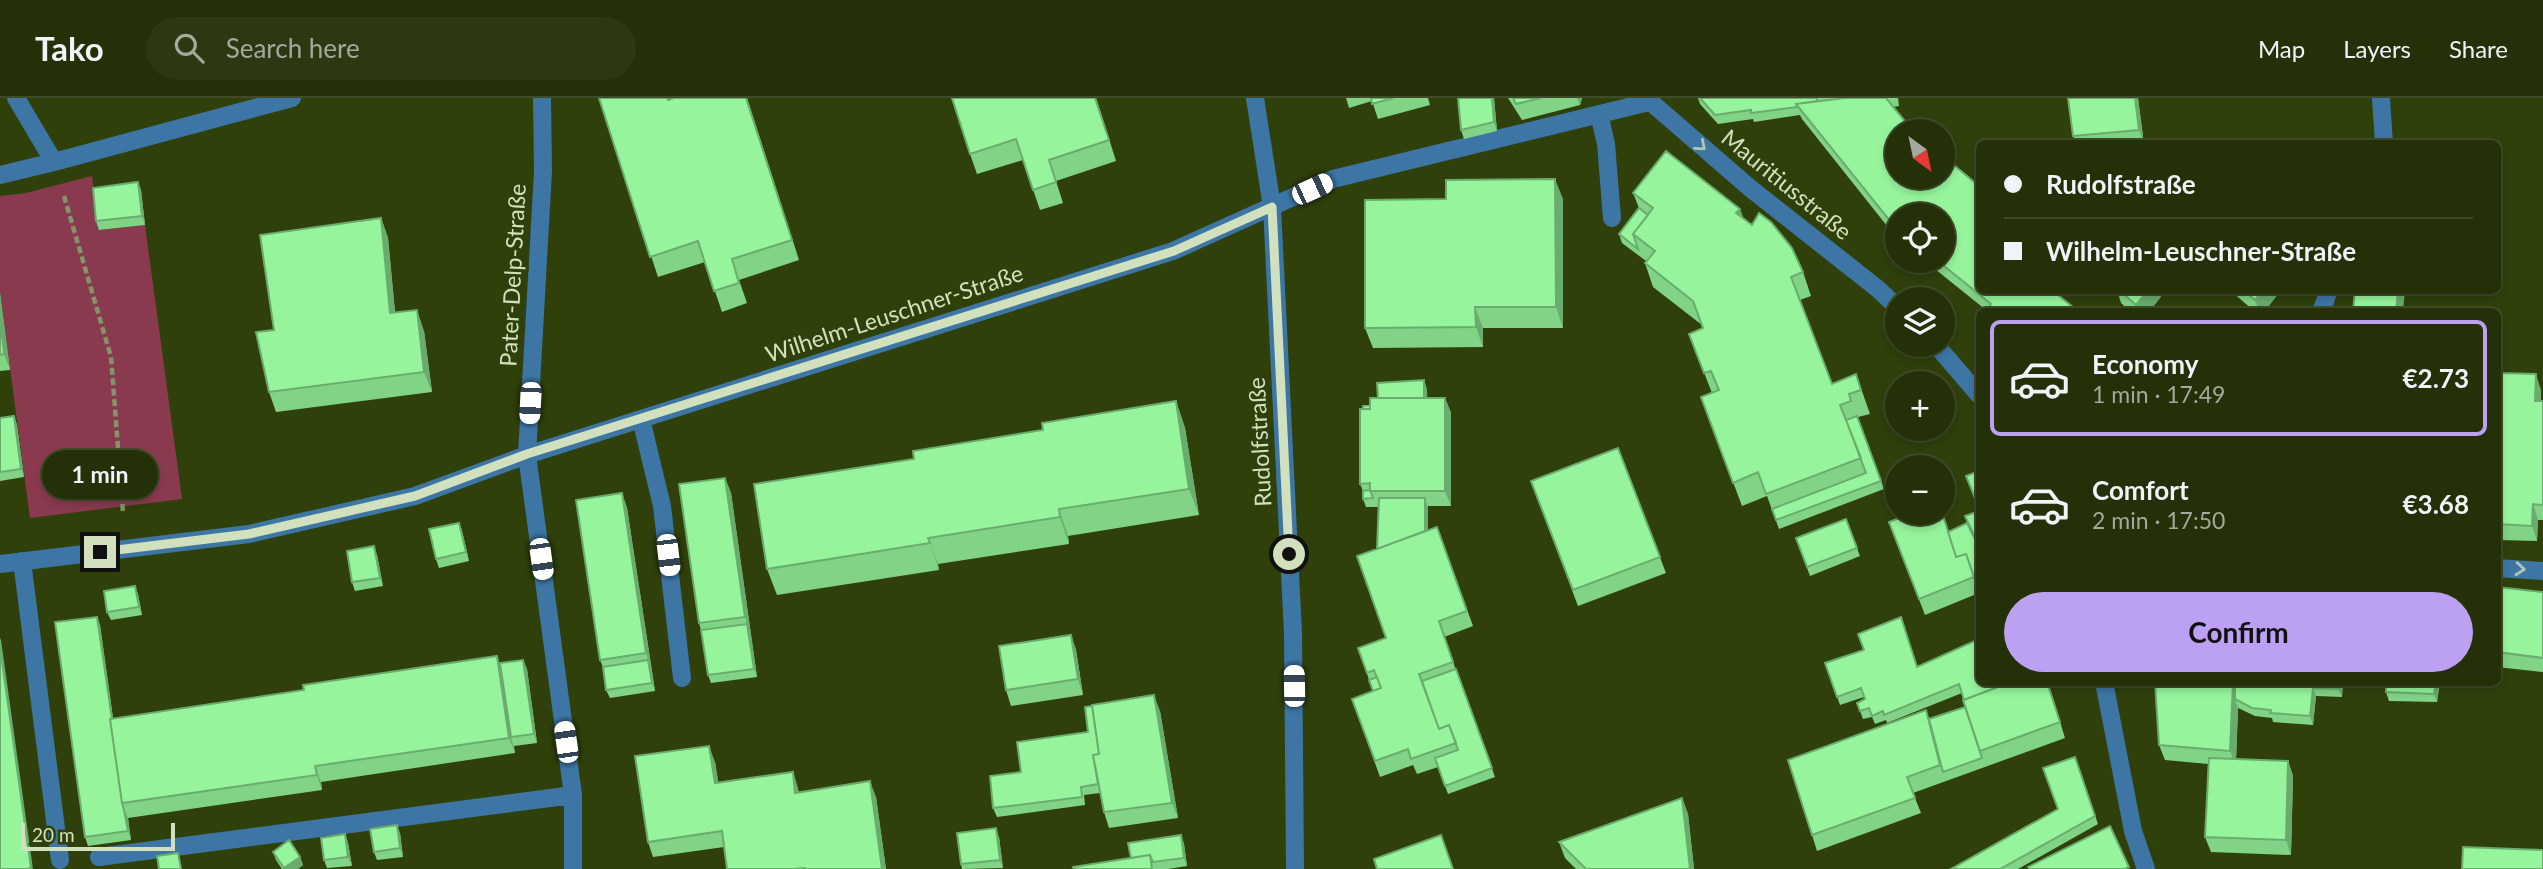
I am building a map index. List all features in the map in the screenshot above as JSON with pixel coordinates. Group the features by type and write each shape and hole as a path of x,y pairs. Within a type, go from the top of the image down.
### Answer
{"street":[{"path":"16,98 54,162"},
{"path":"0,175 292,98"},
{"name":"Pater-Delp-Straße","path":"527,454 542,171 542,98"},
{"name":"Rudolfstraße","path":"1255,98 1272,207 1293,634 1295,869"},
{"path":"2381,98 2384,140"},
{"name":"Wilhelm-Leuschner-Straße","path":"0,564 249,534 415,496 527,454 1174,251 1332,179 1648,100"},
{"name":"Mauritiusstraße","path":"1648,100 1750,188 1885,296"},
{"path":"1599,114 1606,144 1612,218"},
{"path":"1946,357 1976,392"},
{"path":"641,419 662,506 682,678"},
{"path":"527,454 573,795 573,869"},
{"path":"22,561 60,860"},
{"path":"2501,568 2543,571"},
{"path":"2105,686 2133,831 2146,869"},
{"path":"99,856 573,795"}],"path":[{"path":"54,162 111,357 126,549"}],"shaded area":[{"path":"92,176 99,230 145,225 182,499 30,518 0,293 0,196 26,193"}],"building":[{"path":"599,98 746,98 792,240 732,259 739,283 714,291 698,241 650,257"},
{"path":"952,98 1095,98 1109,140 1049,160 1056,182 1033,190 1016,139 970,154"},
{"path":"1371,98 1393,98 1372,104"},
{"path":"1458,98 1492,98 1494,122 1461,130"},
{"path":"1513,98 1541,98 1516,104"},
{"path":"1700,98 1817,98 1817,101 1796,104 1797,107 1715,115"},
{"path":"1845,98 1886,98 1903,119 1885,119 1885,189 1955,189 1955,166 1976,184 1976,292 1953,273 1955,273 1955,203 1885,203 1885,215 1796,104"},
{"path":"2068,98 2135,98 2139,130 2073,136"},
{"path":"1666,151 1740,209 1736,213 1752,225 1759,213 1771,222 1792,248 1803,272 1791,277 1832,384 1856,374 1861,390 1849,394 1851,401 1840,405 1861,458 1766,494 1758,472 1733,483 1701,397 1719,390 1711,371 1704,373 1689,334 1703,328 1693,301 1645,263 1655,251 1633,234 1653,208 1633,193"},
{"path":"1555,179 1556,307 1475,307 1476,327 1365,328 1365,200 1446,199 1446,180"},
{"path":"138,182 142,216 96,221 93,188"},
{"path":"1639,208 1648,215 1633,234 1638,249 1619,234"},
{"path":"381,218 390,313 417,310 424,372 269,392 256,332 274,330 260,235"},
{"path":"1979,294 2057,294 2074,308 1988,308 1991,304"},
{"path":"2124,294 2145,294 2136,305"},
{"path":"2248,294 2260,294 2255,300"},
{"path":"2355,294 2398,294 2396,308 2353,308"},
{"path":"0,320 4,354 0,355"},
{"path":"2501,373 2536,374 2535,401 2543,401 2543,505 2533,504 2532,526 2501,524"},
{"path":"1424,380 1424,398 1378,398 1377,383"},
{"path":"1370,398 1445,398 1445,491 1370,491 1370,483 1360,484 1360,409 1370,409"},
{"path":"1176,401 1189,489 1059,509 1060,517 928,538 930,543 767,569 754,484 914,459 913,451 1043,430 1042,423"},
{"path":"14,416 21,469 0,472 0,418"},
{"path":"1857,416 1881,481 1776,520 1772,509 1866,473 1846,420"},
{"path":"1618,448 1660,557 1573,590 1531,481"},
{"path":"1976,472 1976,501 1966,476"},
{"path":"725,478 745,617 699,623 679,484"},
{"path":"1370,490 1373,498 1363,499 1363,491"},
{"path":"622,493 646,653 600,660 576,500"},
{"path":"1379,498 1425,498 1425,531 1377,549"},
{"path":"1976,512 1976,540 1965,516"},
{"path":"1846,519 1857,548 1807,567 1796,538"},
{"path":"459,523 466,552 436,559 429,529"},
{"path":"1967,523 1976,541 1976,576 1974,577 1966,554 1956,557 1948,532"},
{"path":"1890,525 1946,525 1956,557 1966,554 1974,577 1919,599"},
{"path":"1437,527 1467,611 1439,621 1453,662 1419,674 1439,729 1449,725 1456,743 1411,759 1408,749 1375,761 1352,699 1381,688 1374,670 1367,673 1358,648 1386,638 1357,556"},
{"path":"374,546 380,578 352,582 347,551"},
{"path":"135,586 139,607 107,612 104,591"},
{"path":"2501,587 2543,592 2543,658 2501,653"},
{"path":"97,617 128,831 85,837 55,622"},
{"path":"1901,617 1917,667 1976,640 1976,686 2001,686 1964,700 1959,684 1884,715 1883,711 1872,716 1869,708 1860,711 1857,703 1865,699 1861,688 1837,697 1825,663 1864,650 1858,634"},
{"path":"747,624 754,669 708,675 701,630"},
{"path":"1071,635 1078,679 1006,690 999,646"},
{"path":"0,647 31,868 27,869 0,869"},
{"path":"497,656 509,738 315,766 317,775 122,803 110,719 304,690 303,685"},
{"path":"523,660 534,734 511,737 500,663"},
{"path":"648,660 652,683 606,690 603,667"},
{"path":"1456,669 1492,768 1445,786 1435,758 1458,750 1449,725 1439,729 1422,681"},
{"path":"1377,677 1381,688 1373,691 1369,680"},
{"path":"2000,686 2048,686 2060,722 1980,751 1963,700"},
{"path":"2155,686 2233,686 2230,751 2159,745"},
{"path":"2235,686 2339,686 2339,689 2313,688 2310,716 2270,713 2271,710 2252,708 2235,699"},
{"path":"2386,686 2435,686 2434,694 2386,692"},
{"path":"1154,695 1172,803 1104,812 1093,755 1099,754 1092,705"},
{"path":"1092,706 1099,754 1093,755 1098,784 1081,787 1082,797 993,808 990,776 1021,772 1017,742 1088,732 1085,707"},
{"path":"1965,707 1982,758 1943,772 1929,719"},
{"path":"1926,710 1940,765 1907,777 1915,798 1812,835 1788,760"},
{"path":"709,746 715,783 793,772 795,793 870,781 882,869 727,869 722,831 648,842 635,756"},
{"path":"2075,757 2095,816 2000,869 1951,869 2058,809 2043,768"},
{"path":"2209,758 2288,761 2286,840 2205,837"},
{"path":"1682,798 1690,869 1585,869 1559,842"},
{"path":"397,825 400,848 374,852 370,829"},
{"path":"2110,826 2129,867 2125,869 2028,867"},
{"path":"996,828 1000,860 961,864 957,833"},
{"path":"345,834 348,857 324,860 321,838"},
{"path":"1181,835 1184,858 1153,862 1150,855 1131,858 1128,843"},
{"path":"1441,835 1453,869 1377,869 1374,859"},
{"path":"289,840 300,857 284,868 273,852"},
{"path":"2463,847 2543,850 2543,869 2462,869"},
{"path":"178,853 181,869 159,869 157,856"},
{"path":"1150,855 1152,869 1073,867"}],"route":[{"path":"100,552 249,534 415,496 527,454 1174,251 1272,207 1289,554"}]}
